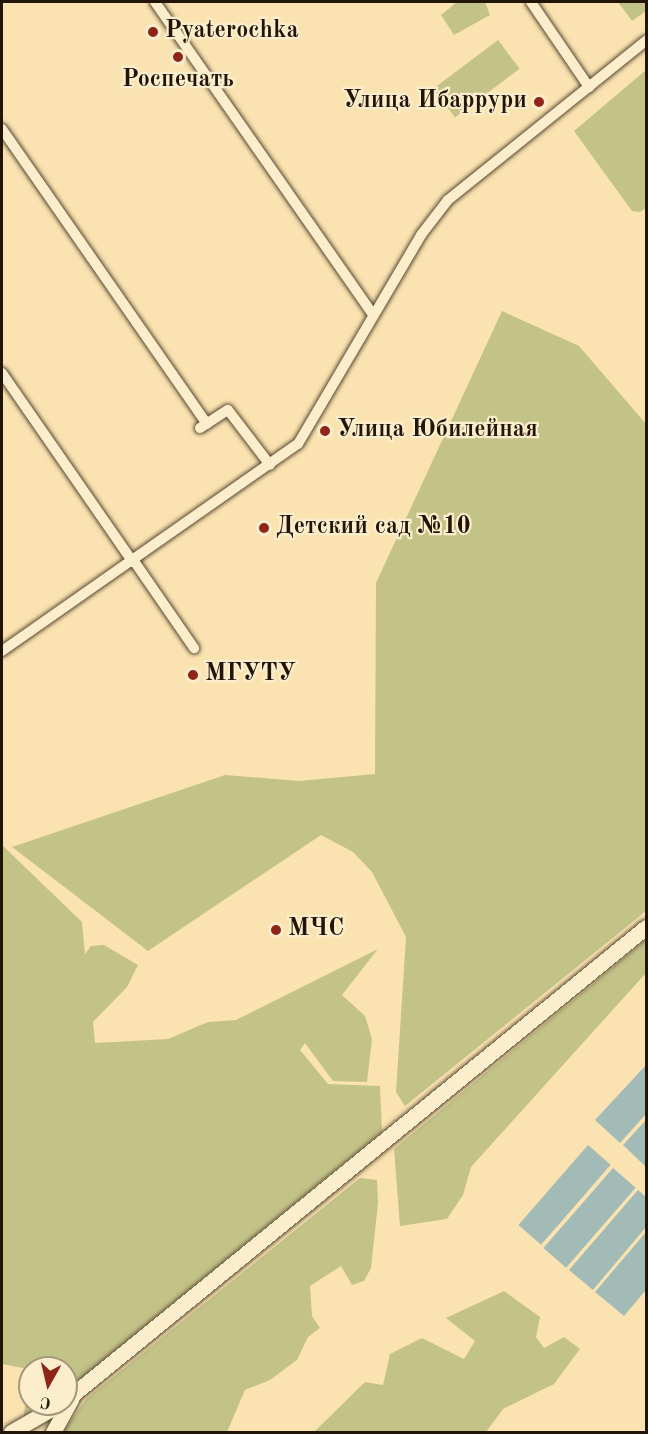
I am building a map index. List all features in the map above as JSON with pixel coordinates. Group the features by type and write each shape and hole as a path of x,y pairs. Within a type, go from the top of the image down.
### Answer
{"main road":[{"path":"78,1390 646,927"},
{"path":"11,1432 38,1416"},
{"path":"53,1432 60,1416"}],"street":[{"path":"155,2 373,314"},
{"path":"531,2 589,87"},
{"path":"2,651 270,465 304,437 373,314 448,200 646,41"},
{"path":"2,129 204,426 228,410 270,465"},
{"path":"2,373 194,648"}],"green space":[{"path":"457,2 485,2 490,15 454,35 441,15"},
{"path":"618,2 646,2 646,11 632,21"},
{"path":"498,40 520,69 455,117 433,89"},
{"path":"646,70 646,208 640,212 632,211 574,131"},
{"path":"502,311 579,346 646,424 646,911 405,1106 396,1092 406,937 372,872 353,852 321,835 148,951 12,847 225,775 299,781 375,774 376,583"},
{"path":"2,845 82,922 85,954 91,946 104,945 138,965 127,987 93,1022 95,1043 168,1039 208,1022 236,1020 378,949 342,995 365,1016 372,1039 367,1082 333,1081 305,1043 300,1050 328,1084 380,1086 382,1132 78,1380 78,1356 18,1356 18,1367 2,1364"},
{"path":"646,940 646,973 471,1167 463,1195 447,1219 400,1226 394,1149"},
{"path":"360,1178 377,1180 378,1203 371,1268 364,1281 352,1285 341,1266 310,1286 312,1316 320,1328 308,1337 297,1360 270,1380 245,1390 227,1432 63,1432 74,1416 78,1416 78,1410 86,1399"},
{"path":"504,1291 540,1317 536,1337 544,1348 564,1337 580,1349 554,1384 503,1409 486,1432 314,1432 365,1382 383,1385 390,1354 422,1338 464,1359 475,1341 446,1318"}],"water":[{"path":"646,1065 646,1114 620,1143 595,1120"},
{"path":"646,1120 646,1167 623,1145"},
{"path":"588,1145 611,1165 541,1245 518,1225"},
{"path":"613,1168 636,1188 566,1268 543,1248"},
{"path":"638,1190 646,1197 646,1227 593,1290 569,1270"},
{"path":"646,1232 646,1290 624,1316 595,1292"}],"place":[{"name":"Pyaterochka","path":"153,32"},
{"name":"Роспечать","path":"178,57"},
{"name":"Улица Ибаррури","path":"539,102"},
{"name":"Улица Юбилейная","path":"325,431"},
{"name":"Детский сад №10","path":"264,528"},
{"name":"МГУТУ","path":"193,675"},
{"name":"МЧС","path":"276,930"}]}
